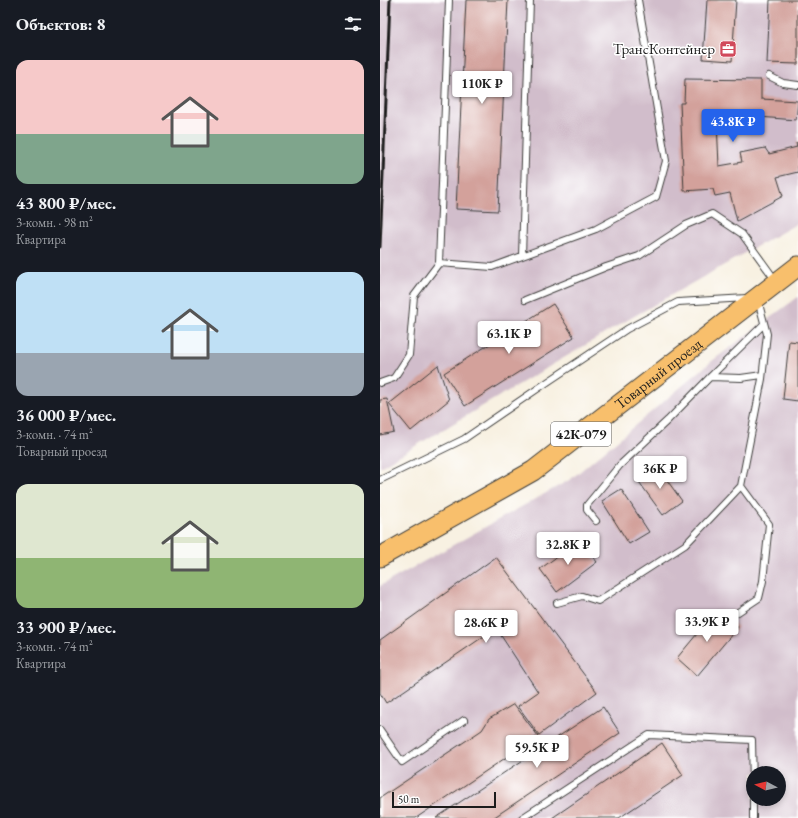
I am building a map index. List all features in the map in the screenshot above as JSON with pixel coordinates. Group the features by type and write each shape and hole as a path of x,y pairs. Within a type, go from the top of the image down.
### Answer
{"main road":[{"name":"Товарный проезд","path":"386,554 533,471 798,266"}],"lane":[{"path":"380,383 394,378 409,355 414,296 439,264 449,0"},
{"path":"522,256 530,0"},
{"path":"439,264 492,267 596,229 656,197 666,162 638,0"},
{"path":"768,76 783,83 798,85"},
{"path":"525,300 606,267 638,256 686,225 712,214 742,234 777,282"},
{"path":"380,480 464,439 627,329 678,302 757,298 767,334 762,375 741,486 685,545 598,601 582,596 557,603"},
{"path":"596,521 587,510 587,505 620,465 668,420 764,324"},
{"path":"710,377 741,378 762,375"},
{"path":"732,616 759,598 763,581 769,524 741,486"},
{"path":"380,730 402,762 464,720"},
{"path":"522,818 649,735 752,740 753,766"},
{"path":"753,806 754,818"}],"shaded area":[{"path":"380,0 798,0 798,223 631,318 380,467"},
{"path":"798,297 798,818 380,818 380,586 571,479 712,361"}],"building":[{"path":"466,0 508,0 498,211 456,209"},
{"path":"707,0 736,0 732,61 703,59"},
{"path":"770,0 798,0 798,64 767,63"},
{"path":"685,79 761,80 761,99 798,101 796,120 759,117 759,124 717,122 719,166 742,162 740,153 765,148 769,154 797,147 796,143 798,142 798,172 777,177 783,196 737,221 730,193 715,196 713,189 684,191 680,103 684,103"},
{"path":"553,304 574,337 465,406 444,373"},
{"path":"789,341 798,342 798,401 783,399"},
{"path":"438,365 449,400 411,431 389,404"},
{"path":"387,399 394,432 380,435 380,400"},
{"path":"656,465 682,501 663,515 637,479"},
{"path":"621,489 649,532 629,544 602,501"},
{"path":"580,540 597,562 557,592 540,569"},
{"path":"496,557 597,692 539,735 518,706 538,692 496,628 386,703 380,693 380,640"},
{"path":"717,610 738,627 697,676 677,658"},
{"path":"514,704 538,736 416,818 380,818 380,798 482,730 489,719"},
{"path":"603,707 620,733 493,818 436,818"},
{"path":"662,743 683,775 619,818 552,818"}],"railway":[{"path":"380,247 390,0"}],"place":[{"name":"ТрансКонтейнер","path":"728,49"}]}
